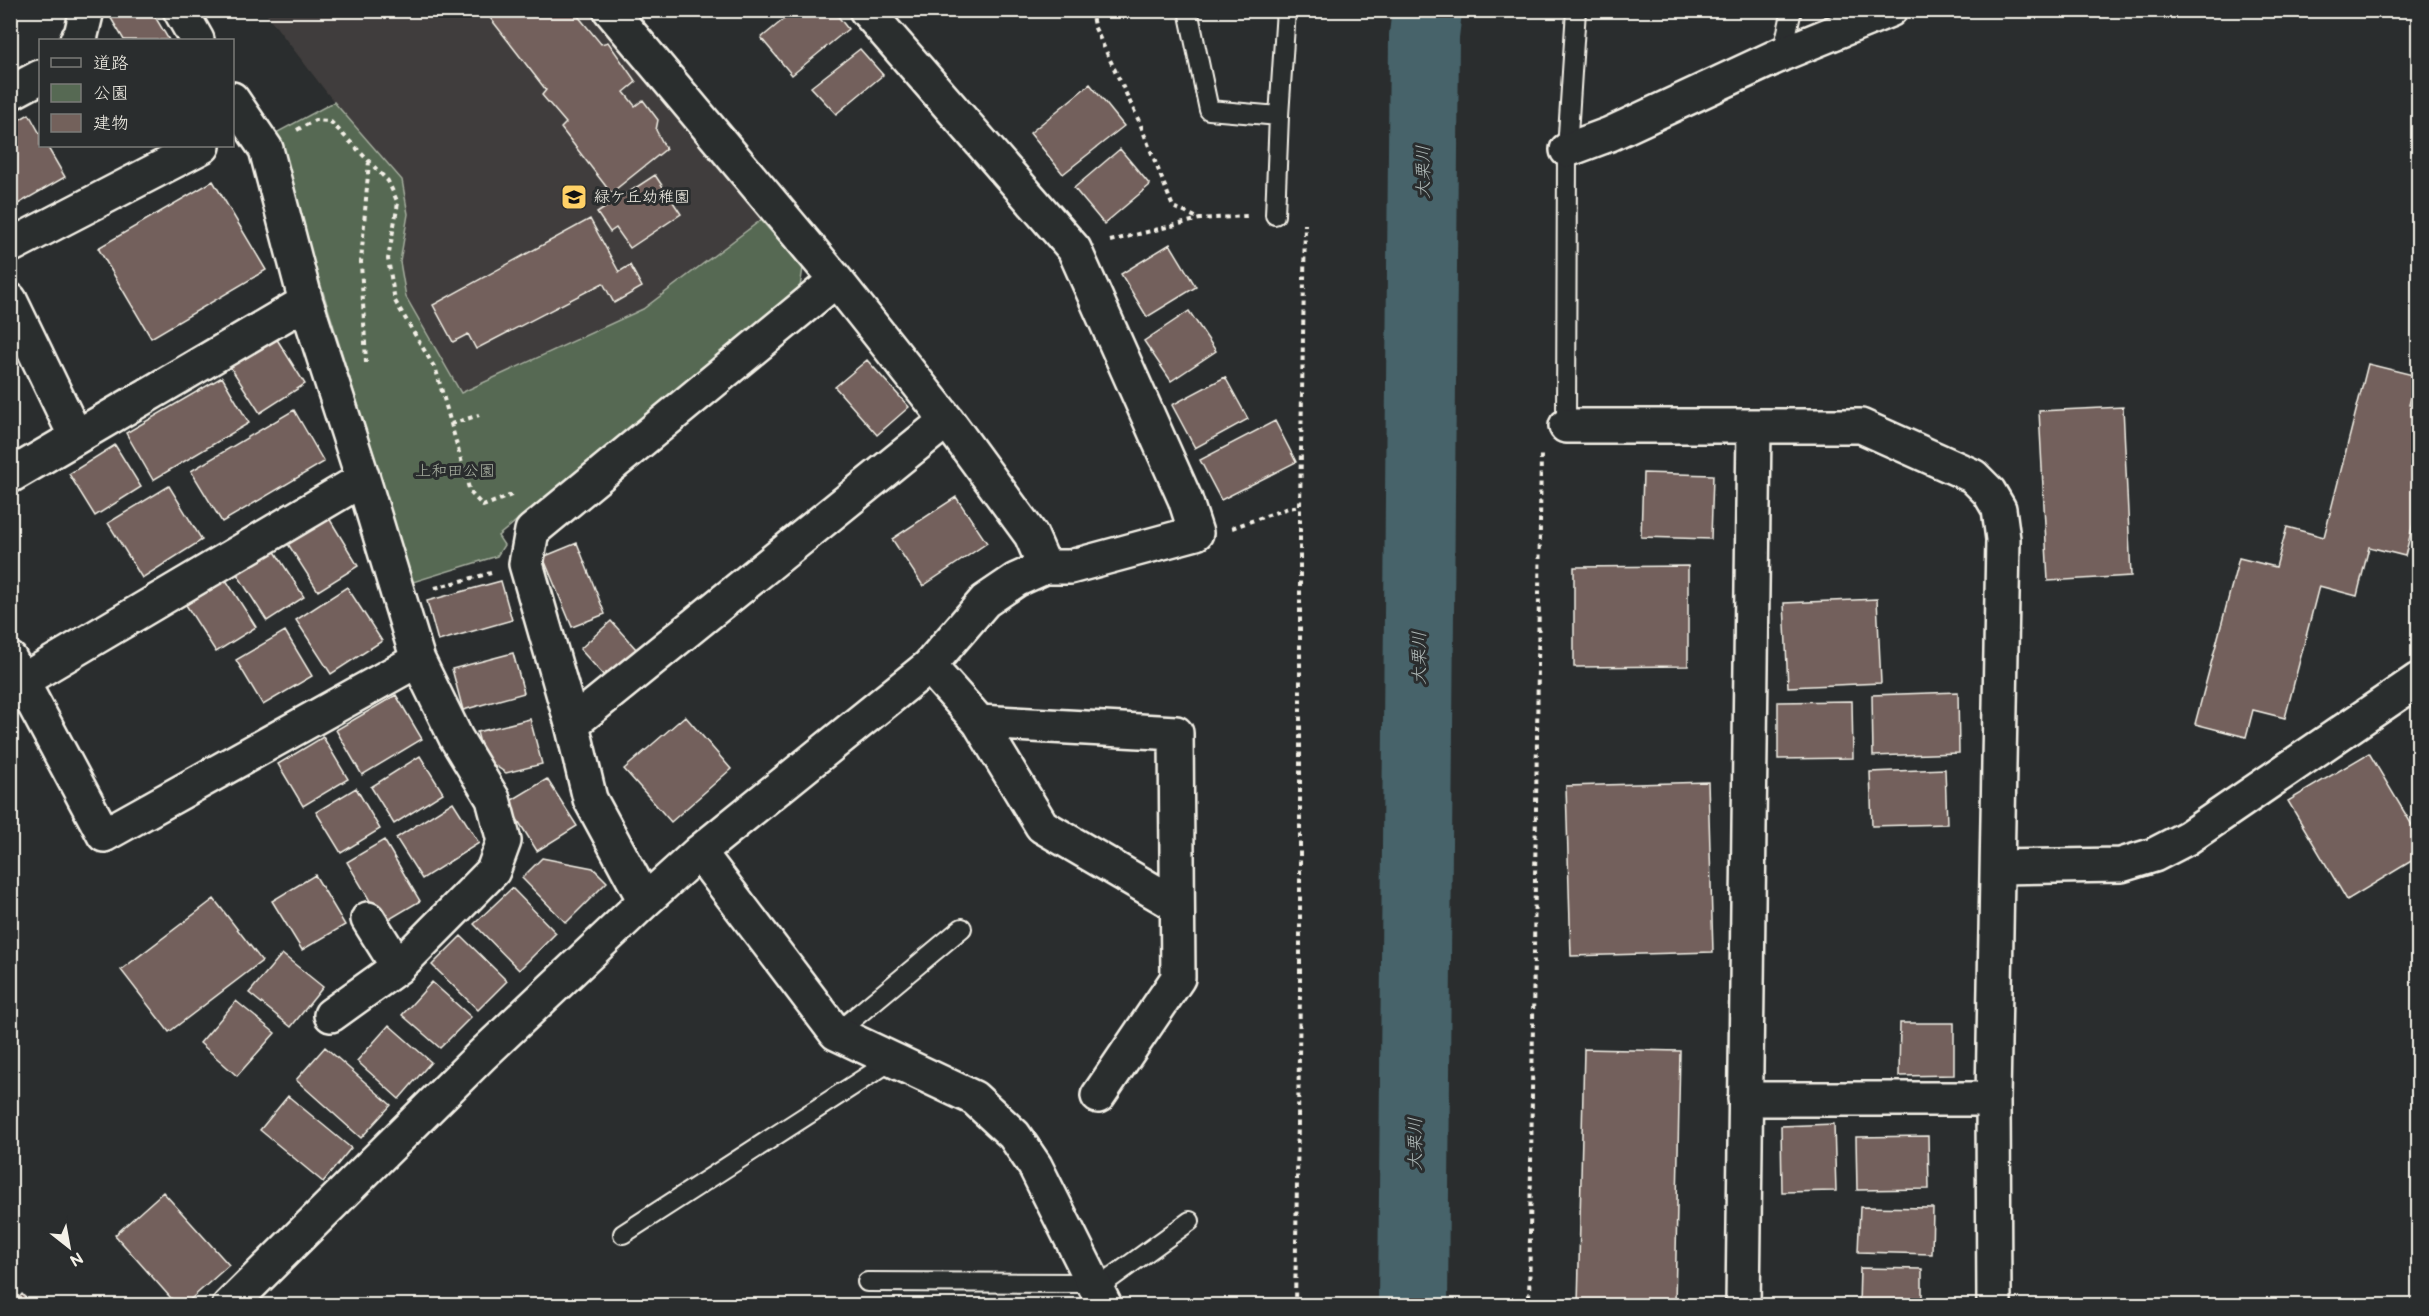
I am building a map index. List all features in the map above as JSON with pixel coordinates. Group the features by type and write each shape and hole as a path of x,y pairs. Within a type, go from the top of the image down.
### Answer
{"street":[{"path":"78,39 81,35 87,10"},
{"path":"180,10 196,39"},
{"path":"229,1305 481,1056 645,902 699,852 929,666 985,601 1016,580 1045,567 1070,567 1196,533 1185,499 1074,249 866,10"},
{"path":"1568,150 1610,134 1782,54 1890,10"},
{"path":"626,16 946,420 1031,535 1045,567"},
{"path":"10,93 39,78"},
{"path":"237,117 266,148 306,302 418,660 456,738 493,799 504,841 493,871 398,967 331,1015"},
{"path":"10,246 201,147"},
{"path":"645,902 590,799 572,724 526,564 532,531 836,280"},
{"path":"10,300 76,437"},
{"path":"10,476 306,302"},
{"path":"572,724 946,420"},
{"path":"1553,435 1754,427 1861,426 1973,476 1989,492 1998,509 2003,538 1993,1099 1994,1305"},
{"path":"1743,1305 1754,427"},
{"path":"363,479 16,670 104,835 418,660"},
{"path":"929,666 979,722 1042,826 1177,905"},
{"path":"1998,867 2121,865 2154,855 2187,838 2418,680"},
{"path":"979,722 1176,733 1178,978 1098,1096"},
{"path":"699,852 836,1033 891,1061 974,1098 1014,1135 1035,1166 1097,1296"},
{"path":"368,920 398,967"},
{"path":"1745,1099 1993,1099"}],"lane":[{"path":"1188,10 1209,110 1279,116"},
{"path":"1275,215 1286,10"},
{"path":"1553,435 1576,10"},
{"path":"1782,54 1792,10"},
{"path":"836,1033 962,928"},
{"path":"623,1234 891,1061"},
{"path":"867,1282 1097,1296 1190,1221"}],"path":[{"path":"1090,10 1094,26 1139,121 1173,207 1200,219"},
{"path":"315,120 330,121 388,181 398,203 388,259 395,301 436,370 470,492 483,506 517,493"},
{"path":"367,365 361,261 369,160"},
{"path":"1074,249 1200,219 1275,215"},
{"path":"1295,1305 1300,994 1300,506 1305,215"},
{"path":"450,424 479,415"},
{"path":"1529,1305 1553,435"},
{"path":"1236,528 1288,508 1300,506"},
{"path":"399,597 526,564"}],"shaded area":[{"name":"緑ケ丘幼稚園","path":"264,11 589,11 761,220 643,309 461,393 406,297 400,262 408,214 402,180 334,102"}],"green space":[{"name":"上和田公園","path":"334,102 402,180 408,214 400,262 406,297 461,393 643,309 761,220 803,268 800,287 498,536 504,545 497,556 413,582 402,572 363,421 274,134"}],"building":[{"path":"106,10 151,10 168,39 123,39"},
{"path":"484,10 573,10 601,44 608,42 636,82 624,92 635,106 643,100 658,120 656,130 666,149 611,193 561,128 566,123 542,95 546,90"},
{"path":"795,10 833,10 848,29 792,75 761,38"},
{"path":"860,49 883,75 836,114 811,87"},
{"path":"1090,84 1124,126 1063,174 1030,133"},
{"path":"29,114 39,132 39,147 48,147 65,177 11,208 10,125"},
{"path":"1120,149 1150,185 1104,224 1074,188"},
{"path":"655,175 681,214 630,248 616,228 610,232 597,213"},
{"path":"213,181 266,270 151,338 98,248"},
{"path":"590,219 619,272 630,265 642,287 614,303 603,283 476,349 468,334 453,342 433,305"},
{"path":"1170,244 1196,287 1147,317 1121,274"},
{"path":"1189,311 1216,351 1171,381 1144,341"},
{"path":"273,333 305,384 260,413 227,362"},
{"path":"867,360 909,407 877,435 835,387"},
{"path":"2368,364 2417,376 2409,405 2418,407 2418,504 2405,556 2369,547 2357,596 2319,586 2285,718 2253,710 2246,737 2195,724 2239,558 2276,567 2287,527 2324,537"},
{"path":"222,377 249,423 153,480 126,433"},
{"path":"1225,377 1248,419 1195,448 1172,405"},
{"path":"2123,407 2131,576 2048,581 2039,411"},
{"path":"294,410 324,462 222,522 191,471"},
{"path":"1275,421 1296,462 1221,500 1200,460"},
{"path":"115,445 141,487 95,516 69,474"},
{"path":"1643,473 1713,475 1711,539 1641,537"},
{"path":"169,486 202,540 142,578 108,523"},
{"path":"956,497 987,543 923,586 892,539"},
{"path":"329,518 358,566 318,591 288,544"},
{"path":"577,543 605,614 572,627 543,557"},
{"path":"274,550 304,597 267,621 237,574"},
{"path":"1688,566 1688,666 1574,667 1574,567"},
{"path":"226,580 256,627 216,652 186,605"},
{"path":"501,581 512,620 438,641 427,601"},
{"path":"347,587 382,641 331,674 296,620"},
{"path":"1877,599 1881,683 1788,687 1784,603"},
{"path":"611,621 636,649 605,677 580,649"},
{"path":"285,631 312,676 263,705 236,660"},
{"path":"513,653 524,693 463,710 452,669"},
{"path":"1958,692 1959,753 1873,756 1872,695"},
{"path":"396,695 422,739 362,775 336,730"},
{"path":"1852,701 1853,758 1778,759 1778,702"},
{"path":"685,716 731,769 671,822 624,769"},
{"path":"530,719 542,764 506,773 484,758 477,732"},
{"path":"323,737 348,779 303,806 278,764"},
{"path":"2369,753 2418,835 2418,857 2347,900 2288,801"},
{"path":"420,756 443,793 394,824 371,787"},
{"path":"1945,769 1947,824 1872,826 1870,772"},
{"path":"547,779 577,826 537,851 507,803"},
{"path":"1708,782 1713,952 1571,956 1566,786"},
{"path":"356,788 380,829 341,853 316,812"},
{"path":"453,802 479,843 422,879 396,838"},
{"path":"384,840 420,901 383,923 347,862"},
{"path":"542,858 593,868 607,882 566,923 522,878"},
{"path":"315,875 345,925 302,950 272,901"},
{"path":"512,888 556,933 519,970 474,924"},
{"path":"214,899 262,961 169,1032 121,970"},
{"path":"461,936 507,981 478,1010 432,965"},
{"path":"282,954 323,987 291,1027 249,993"},
{"path":"432,982 471,1017 440,1048 402,1015"},
{"path":"236,1001 275,1033 237,1076 200,1043"},
{"path":"1900,1023 1954,1023 1954,1075 1899,1076"},
{"path":"389,1025 431,1062 399,1099 357,1061"},
{"path":"325,1047 391,1105 361,1138 296,1080"},
{"path":"1584,1049 1680,1051 1675,1306 1578,1306"},
{"path":"288,1096 351,1148 323,1182 260,1130"},
{"path":"1834,1124 1836,1191 1782,1192 1781,1126"},
{"path":"1928,1136 1929,1189 1857,1190 1856,1137"},
{"path":"163,1192 229,1265 183,1306 178,1306 115,1235"},
{"path":"1860,1207 1933,1208 1932,1254 1858,1252"},
{"path":"1860,1268 1922,1269 1922,1306 1859,1306"},
{"path":"22,1294 33,1306 11,1306"}],"waterway":[{"name":"大栗川","path":"1413,1306 1424,36 1427,10"}],"place":[{"name":"緑ケ丘幼稚園","path":"574,197"}]}
